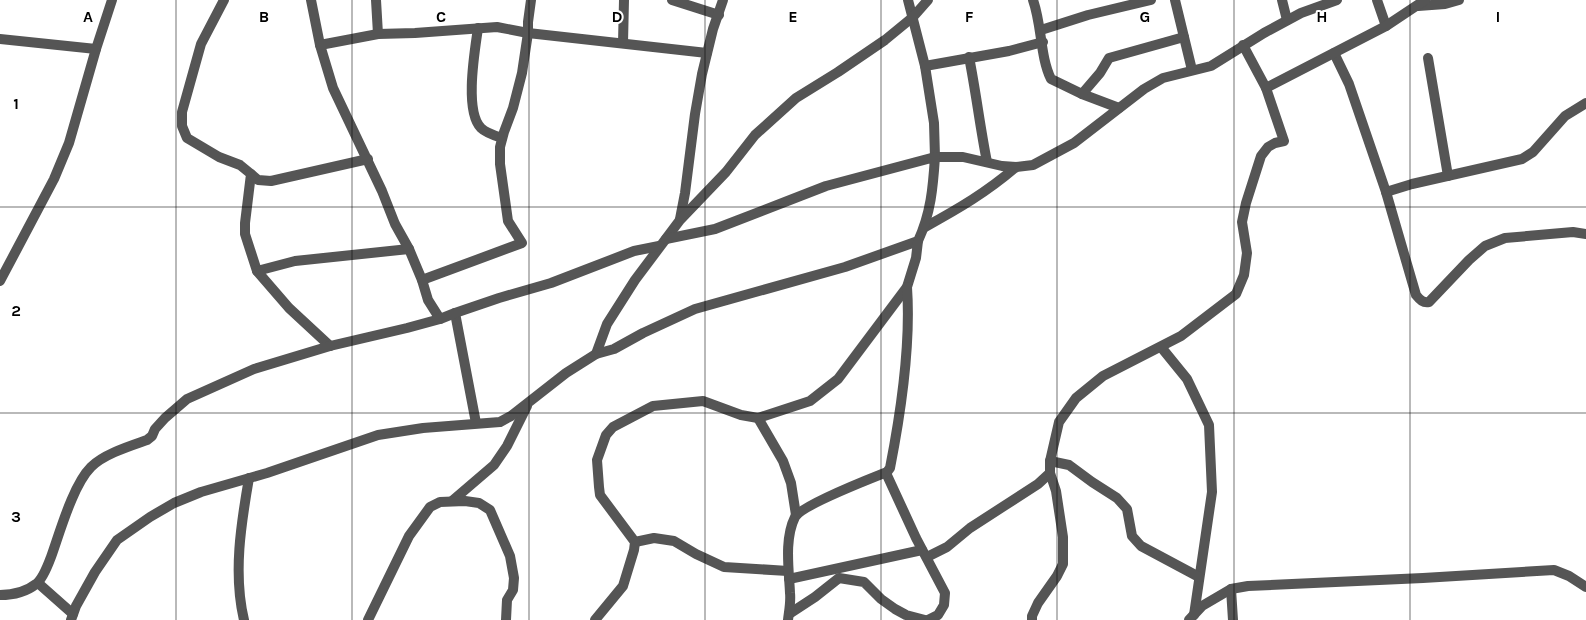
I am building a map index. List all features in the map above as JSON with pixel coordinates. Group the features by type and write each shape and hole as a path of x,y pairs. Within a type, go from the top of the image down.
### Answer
{"street":[{"path":"0,281 54,179 69,143 112,0"},
{"path":"224,0 201,44 182,112 182,126 187,138 219,157 240,165 258,180 271,181 368,159"},
{"path":"311,0 320,45 333,88 368,159 395,224 409,249 428,300 440,319"},
{"path":"376,0 378,34"},
{"path":"422,280 522,243 508,221 500,164 500,148 517,90 528,33 530,0"},
{"path":"623,43 624,0"},
{"path":"672,0 706,5 719,15"},
{"path":"680,220 695,114 707,53 723,0"},
{"path":"595,620 623,586 635,542 604,500 599,487 597,460 606,435 613,427 653,406 703,401 740,415 758,418 810,401 838,379 907,287 916,258 918,241 925,227 930,209 936,157 934,123 925,66 908,0"},
{"path":"596,354 607,324 635,280 680,220 726,172 754,135 796,98 884,40 913,17 928,0"},
{"path":"1033,0 1051,79 1118,108"},
{"path":"1041,30 1088,15 1151,0"},
{"path":"1175,0 1192,70"},
{"path":"1282,0 1288,20"},
{"path":"0,595 11,595 38,583 48,565 80,480 92,465 147,440 165,418 187,400 254,369 330,346 440,319 455,312 551,283 634,251 715,229 826,186 936,157 963,156 1002,166 1033,165 1074,143 1118,108 1163,78 1211,66 1243,45 1300,13 1337,0"},
{"path":"1377,0 1386,26"},
{"path":"1266,88 1386,26 1421,3 1444,4 1459,0"},
{"path":"320,45 378,34 497,27 528,33 707,53"},
{"path":"478,28 472,87 473,109 476,120 483,130 502,138"},
{"path":"1082,94 1100,73 1109,58 1184,37"},
{"path":"0,39 96,49"},
{"path":"925,66 1009,51 1043,42"},
{"path":"1032,620 1038,603 1063,564 1063,537 1056,491 1050,473 1050,461 1059,422 1076,398 1102,376 1181,336 1226,302 1236,294 1244,275 1247,253 1242,222 1246,203 1261,156 1275,143 1284,141 1266,88 1243,45"},
{"path":"1334,53 1349,84 1386,192 1416,295 1420,300 1429,302 1469,260 1486,246 1504,238 1573,232 1586,234"},
{"path":"969,57 987,162"},
{"path":"1428,58 1448,176"},
{"path":"1386,192 1522,159 1533,152 1565,116 1586,103"},
{"path":"925,227 958,209 995,185 1016,167"},
{"path":"251,174 245,234 257,271 289,308 330,346"},
{"path":"38,583 72,617 95,572 118,540 150,517 174,503 201,492 378,435 423,428 500,422 511,416 566,373 596,354 614,349 643,333 695,309 845,267 918,241"},
{"path":"257,271 295,261 409,249"},
{"path":"796,515 826,498 886,473 890,468 903,381 909,311 907,287"},
{"path":"455,312 476,423"},
{"path":"1161,347 1188,379 1209,425 1212,492 1192,617"},
{"path":"452,501 494,465 507,446 529,402"},
{"path":"758,418 783,461 791,483 796,515 791,528 788,550 790,595 788,617"},
{"path":"1050,461 1069,465 1117,498 1127,508 1132,536 1141,546 1199,577"},
{"path":"788,617 839,578 864,582 881,599 906,615 924,620 938,615 944,605 945,593 886,473"},
{"path":"635,542 654,538 674,542 724,567 788,575 924,553 947,547 970,528 1038,484 1050,473"},
{"path":"244,620 239,599 240,556 243,514 249,478"},
{"path":"368,620 409,536 430,507 440,502 452,501 479,503 490,510 510,556 514,578 513,590 507,600 506,620"},
{"path":"1192,617 1202,606 1231,589 1248,586 1554,570 1569,576 1586,587"},
{"path":"1231,589 1233,620"}]}
